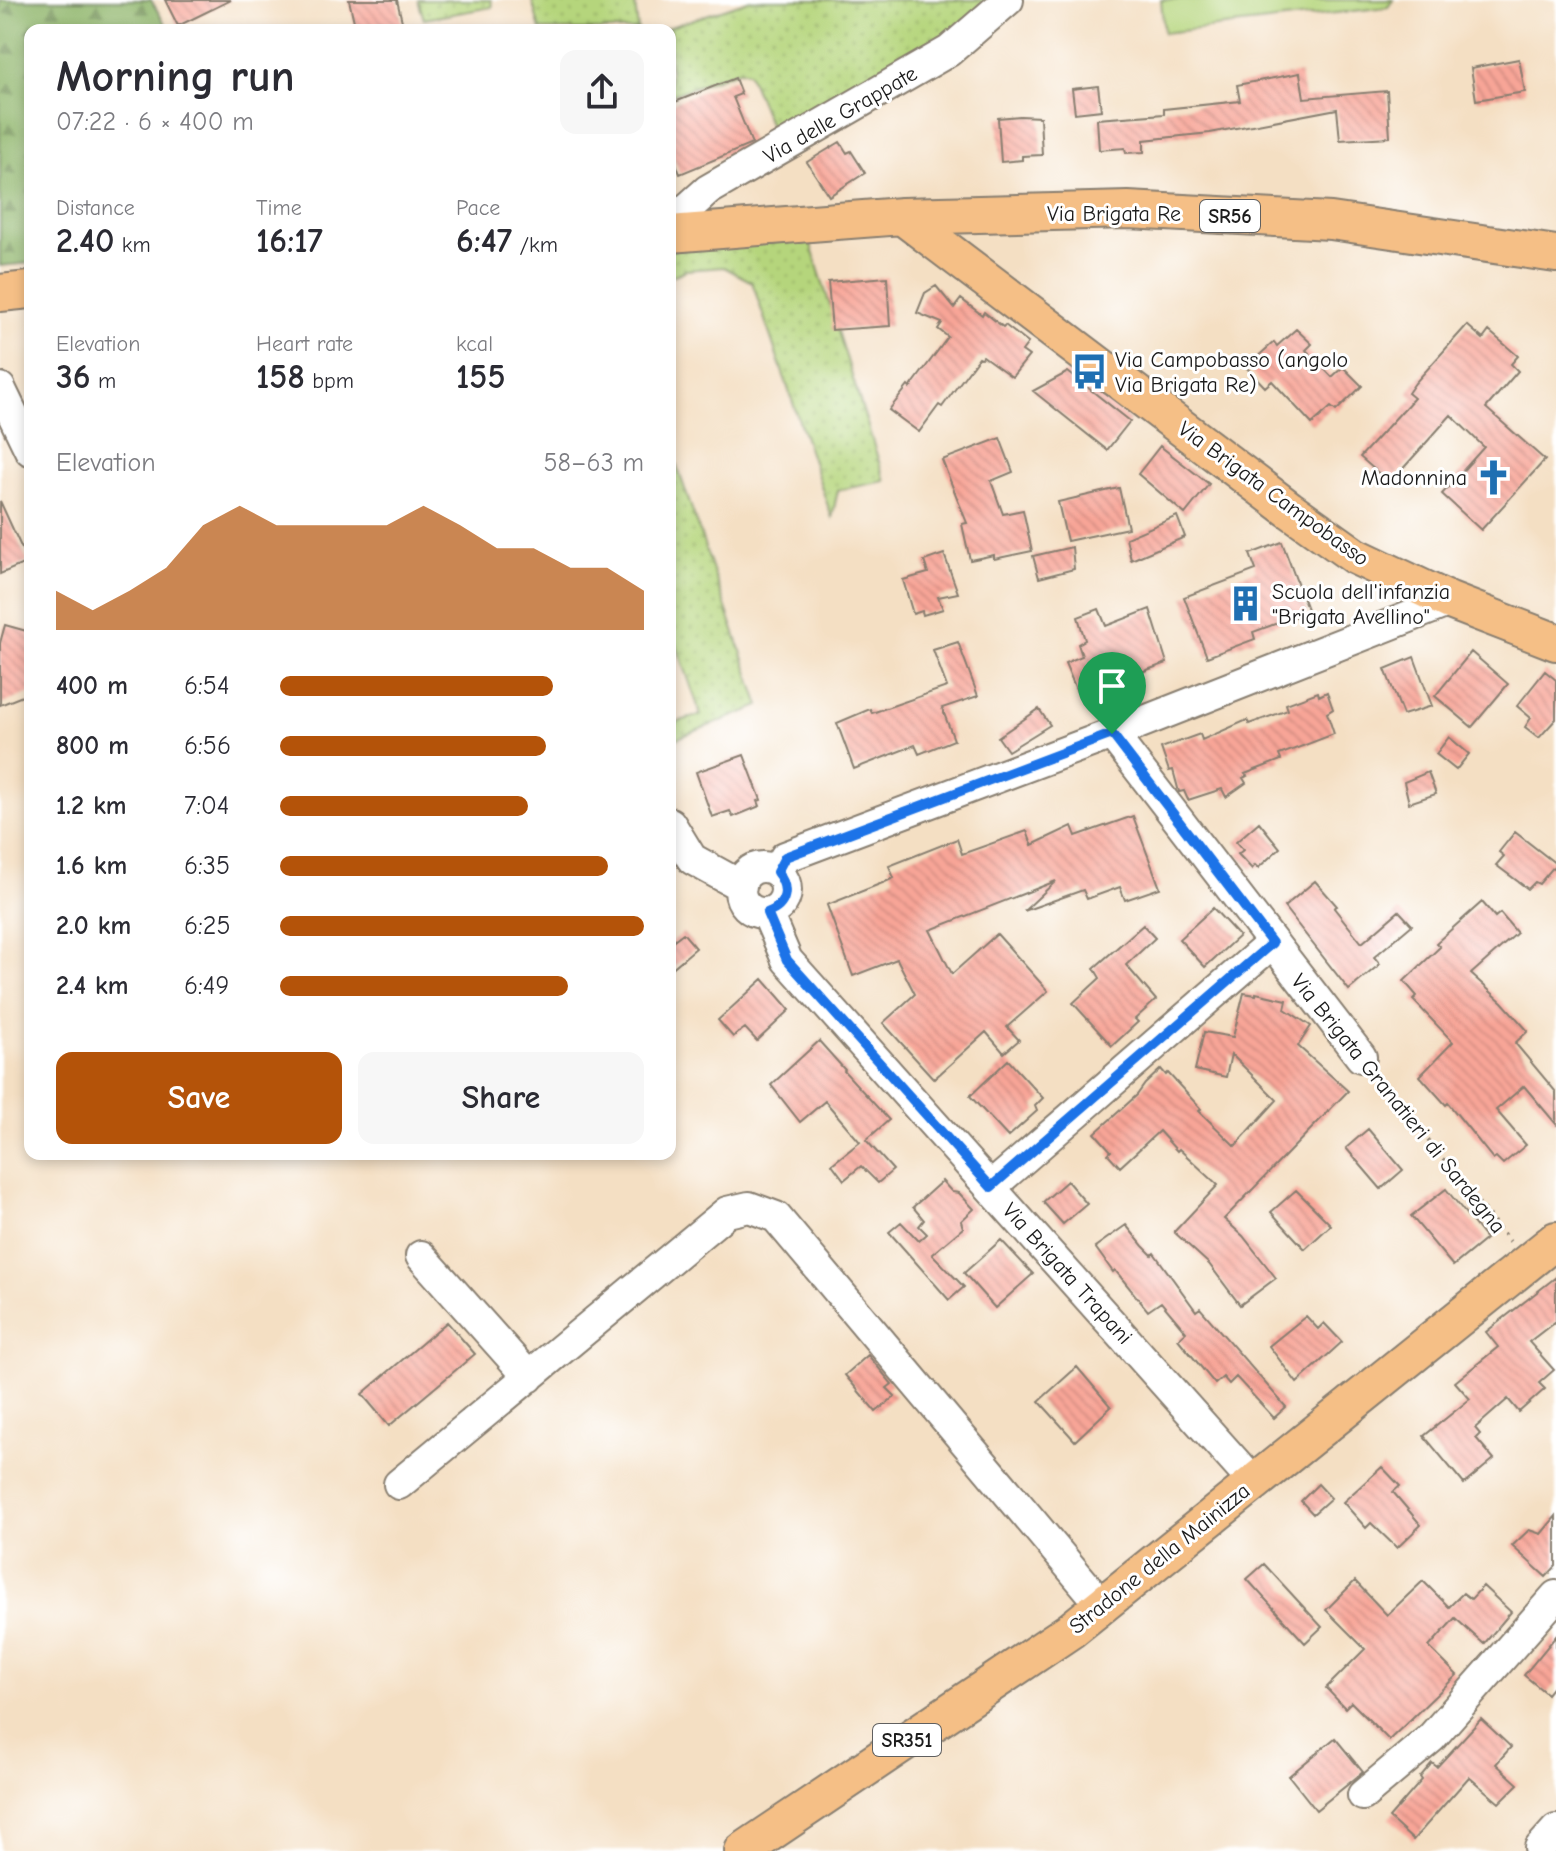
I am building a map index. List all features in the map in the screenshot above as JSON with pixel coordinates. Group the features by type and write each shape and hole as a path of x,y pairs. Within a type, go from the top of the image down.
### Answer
{"main road":[{"name":"Via Brigata Re","path":"676,234 902,216 1128,210 1315,220 1556,254"},
{"name":"Via Brigata Campobasso","path":"902,216 1355,556 1450,601 1556,642"},
{"path":"0,293 24,291"},
{"name":"Stradone della Mainizza","path":"743,1851 1071,1630 1556,1240"}],"street":[{"name":"Via delle Grappate","path":"676,219 708,190 949,51 1008,0"},
{"path":"0,388 24,438"},
{"path":"777,872 785,857 1112,734 1450,601"},
{"name":"Via Brigata Granatieri di Sardegna","path":"1112,734 1361,1057"},
{"path":"676,833 692,859 741,886 751,871 769,868 777,872 783,879 785,897 781,904 767,913"},
{"name":"Via Brigata Trapani","path":"741,886 744,903 751,909 767,913 787,960 1254,1483"},
{"path":"991,1187 1272,943"},
{"path":"399,1484 727,1212 749,1207 776,1217 1102,1605"},
{"path":"421,1256 529,1377"},
{"path":"1363,1795 1431,1738 1556,1596"}],"path":[{"name":"Via Brigata Granatieri di Sardegna","path":"1361,1057 1527,1263"}],"green space":[{"path":"0,0 151,0 165,24 24,24 24,264 0,266"},
{"path":"418,0 491,0 492,7 424,19"},
{"path":"532,0 649,0 635,4 637,24 538,24"},
{"path":"751,0 991,0 935,47 775,138 748,72 740,70 676,94 676,25"},
{"path":"1161,0 1393,0 1388,7 1164,33"},
{"path":"809,239 885,481 838,490 832,518 752,282 724,267 686,270 676,274 676,250"},
{"path":"676,463 760,706 676,739 676,722 701,715 676,643"}],"building":[{"path":"165,0 231,0 182,24 177,24"},
{"path":"349,0 397,0 403,24 355,24"},
{"path":"1519,59 1525,92 1476,100 1471,68"},
{"path":"1300,73 1304,98 1387,91 1390,137 1340,140 1337,109 1210,133 1144,140 1144,152 1126,153 1125,148 1099,150 1097,119 1164,114 1164,109 1240,101 1237,85"},
{"path":"735,78 741,94 733,97 752,144 680,174 676,163 676,102"},
{"path":"1098,86 1101,110 1075,113 1072,89"},
{"path":"1040,117 1042,155 1001,162 998,118"},
{"path":"840,142 847,153 851,151 865,173 829,196 807,162"},
{"path":"887,277 890,326 832,330 828,282"},
{"path":"936,286 954,308 961,299 982,315 984,312 1003,327 1005,325 1028,343 1022,351 1029,356 1012,377 983,356 979,357 919,432 889,410 908,386 910,388 948,337 938,329 942,323 917,313 925,293"},
{"path":"1467,325 1483,339 1489,331 1518,356 1511,364 1518,371 1486,408 1545,460 1481,530 1442,494 1484,447 1451,415 1390,483 1360,457 1414,398 1408,393 1415,383"},
{"path":"1296,329 1312,344 1306,350 1332,377 1343,367 1362,386 1336,411 1331,407 1312,424 1272,381 1265,387 1246,367 1274,342 1277,346"},
{"path":"1068,372 1130,421 1107,450 1033,391"},
{"path":"1000,438 1013,472 991,481 1003,514 1023,510 1032,551 994,559 994,555 970,560 962,524 967,523 942,460"},
{"path":"1160,446 1209,484 1185,514 1138,474"},
{"path":"1119,488 1128,528 1067,541 1058,502"},
{"path":"0,501 24,553 24,564 0,574"},
{"path":"1177,516 1185,537 1131,560 1126,538"},
{"name":"Scuola dell'infanzia \"Brigata Avellino\"","path":"1282,542 1308,612 1253,632 1255,639 1207,657 1184,597 1256,570 1250,554"},
{"path":"1072,547 1074,569 1039,578 1033,556"},
{"path":"944,554 958,593 938,597 943,609 923,615 922,611 913,614 903,580 928,573 924,561"},
{"path":"1099,609 1106,626 1150,609 1167,663 1078,694 1065,663 1082,656 1078,644 1085,640 1078,617"},
{"path":"5,625 24,630 24,695 0,705 0,643"},
{"path":"958,642 978,696 942,708 954,740 919,754 915,745 854,769 837,723 870,709 872,713 947,687 933,650"},
{"path":"1471,652 1508,684 1472,727 1435,696"},
{"path":"1414,657 1432,706 1403,715 1385,669"},
{"path":"1545,671 1556,680 1556,719 1539,738 1525,727 1531,718 1517,706"},
{"path":"1318,692 1319,696 1327,692 1333,709 1327,713 1334,734 1279,755 1281,760 1245,774 1247,776 1243,778 1246,783 1226,797 1222,789 1188,800 1184,791 1179,792 1173,770 1169,771 1161,748 1200,734 1202,740 1247,720 1249,724 1288,710 1286,704"},
{"path":"1039,709 1050,725 1008,751 998,737"},
{"path":"1449,737 1469,754 1456,770 1436,754"},
{"path":"744,755 761,800 758,801 760,806 733,817 730,811 712,817 696,772"},
{"path":"1428,772 1436,794 1409,803 1404,782"},
{"path":"1133,816 1160,888 1125,900 1120,887 1087,899 1083,890 1024,911 1056,881 930,930 952,974 997,934 1048,991 1007,1027 1019,1040 1004,1053 986,1032 934,1079 883,1023 915,994 897,959 853,976 827,905 894,878 889,866 957,839 962,854 1027,831 1032,845 1072,826 1076,836"},
{"path":"1259,822 1280,848 1258,868 1255,865 1252,869 1238,854 1243,850 1236,842"},
{"path":"1515,832 1556,864 1539,884 1535,882 1528,889 1496,865 1504,856 1499,852"},
{"path":"1315,881 1337,906 1334,908 1362,943 1399,911 1412,925 1374,957 1380,964 1349,990 1284,907"},
{"path":"1482,902 1495,917 1500,913 1517,933 1471,974 1528,1031 1515,1043 1556,1092 1556,1124 1524,1086 1496,1110 1526,1145 1503,1164 1496,1157 1493,1159 1448,1103 1446,1105 1420,1076 1453,1042 1413,1000 1417,996 1404,981 1440,947 1436,943"},
{"path":"1213,908 1239,936 1205,967 1179,939"},
{"path":"1143,925 1155,938 1126,965 1156,1000 1112,1046 1073,1003 1100,978 1094,968"},
{"path":"683,933 696,948 676,965 676,938"},
{"path":"763,979 790,1010 757,1041 745,1028 733,1037 718,1020"},
{"path":"1244,993 1287,1000 1285,1009 1311,1026 1298,1046 1348,1091 1224,1219 1243,1236 1276,1278 1240,1305 1209,1264 1174,1232 1218,1185 1179,1149 1177,1151 1159,1131 1120,1167 1095,1133 1161,1069 1235,1146 1277,1100 1231,1054 1226,1077 1195,1070 1204,1032 1233,1037"},
{"path":"819,1041 889,1120 866,1140 893,1170 878,1183 861,1166 844,1180 832,1164 860,1142 825,1101 800,1122 771,1085"},
{"path":"1008,1060 1043,1098 1035,1106 1037,1111 1008,1137 970,1096"},
{"path":"1368,1129 1403,1170 1381,1189 1346,1148"},
{"path":"942,1181 974,1209 961,1221 963,1228 932,1254 964,1287 949,1300 889,1232 901,1222 919,1241 927,1234 919,1226 924,1220 913,1207"},
{"path":"1067,1181 1087,1204 1063,1224 1043,1202"},
{"path":"1446,1189 1486,1239 1453,1266 1411,1216"},
{"path":"1296,1190 1331,1225 1305,1249 1271,1212"},
{"path":"1126,1225 1152,1255 1154,1253 1196,1311 1200,1308 1286,1407 1274,1418 1236,1377 1229,1384 1223,1377 1215,1384 1178,1339 1186,1332 1161,1302 1148,1311 1115,1270 1113,1272 1095,1247"},
{"path":"1001,1240 1033,1274 995,1308 964,1273"},
{"path":"1556,1277 1556,1321 1529,1342 1554,1370 1539,1383 1545,1389 1519,1412 1508,1399 1475,1428 1480,1434 1476,1438 1494,1459 1464,1484 1424,1436 1470,1399 1455,1382 1498,1347 1486,1332"},
{"path":"1306,1316 1318,1329 1324,1323 1342,1342 1297,1383 1269,1346"},
{"path":"447,1322 475,1354 389,1426 362,1394"},
{"path":"868,1355 892,1384 887,1388 895,1396 876,1412 845,1375"},
{"path":"1077,1367 1111,1407 1075,1441 1039,1401"},
{"path":"1382,1467 1400,1486 1393,1492 1421,1525 1397,1548 1371,1523 1366,1528 1343,1502"},
{"path":"1318,1484 1331,1498 1313,1514 1301,1501"},
{"path":"1556,1516 1556,1566 1546,1577 1512,1546 1529,1530 1541,1534"},
{"path":"1264,1564 1322,1627 1305,1643 1247,1579"},
{"path":"1355,1581 1387,1615 1423,1581 1449,1607 1463,1593 1471,1599 1483,1586 1511,1612 1484,1644 1455,1618 1429,1647 1457,1675 1389,1740 1351,1702 1345,1708 1326,1688 1365,1649 1326,1610"},
{"path":"1556,1636 1556,1683 1547,1694 1524,1675"},
{"path":"1481,1719 1511,1747 1496,1764 1518,1784 1499,1803 1469,1777 1413,1840 1389,1818 1422,1780 1420,1777 1432,1763 1437,1767"},
{"path":"1335,1738 1363,1772 1316,1810 1289,1776"}],"place":[{"name":"Via Campobasso (angolo Via Brigata Re)","path":"1089,372"},
{"name":"Madonnina","path":"1493,477"},
{"name":"Scuola dell'infanzia \"Brigata Avellino\"","path":"1246,604"}],"route":[{"path":"1112,734 1272,943 991,1187 787,960 767,913 781,904 785,897 786,888 777,872 785,857 1112,734"}]}
